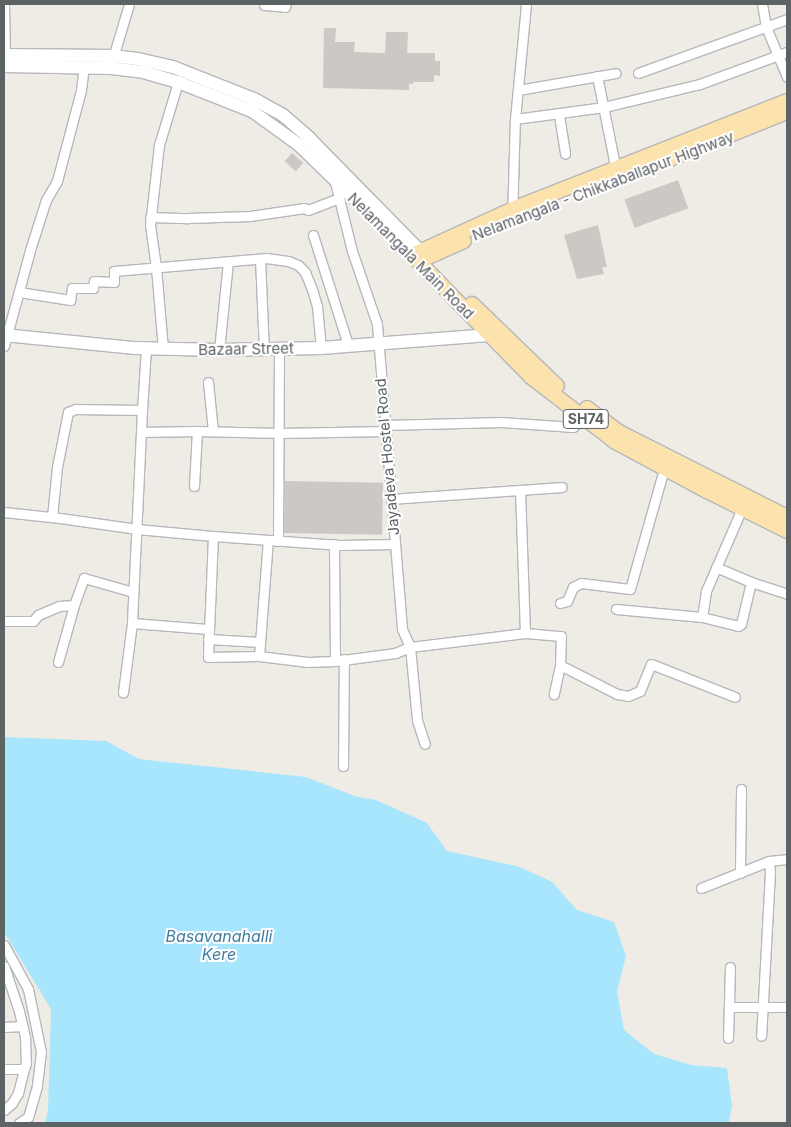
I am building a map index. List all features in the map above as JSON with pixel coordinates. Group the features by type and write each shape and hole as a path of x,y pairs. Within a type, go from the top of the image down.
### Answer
{"main road":[{"path":"4,58 112,62 173,67 254,99 283,116 309,138 419,256"},
{"name":"Nelamangala Main Road","path":"4,58 84,67 112,62 178,82 252,111 298,144 330,176 419,256 489,335 532,377 614,442 666,463 745,503 787,531"},
{"path":"512,214 616,170 693,145 787,101"},
{"name":"Nelamangala - Chikkaballapur Highway","path":"419,256 512,214 693,145 787,112"},
{"name":"SH74","path":"419,256 551,381 619,432 666,463"},
{"name":"Bazaar Street","path":"5,339 163,350 264,350 321,348 379,342 489,335"},
{"name":"SH74","path":"745,503 787,517"}],"street":[{"path":"4,4 4,58"},
{"path":"112,62 129,4"},
{"path":"264,5 285,7 286,4"},
{"path":"512,214 515,119 526,4"},
{"path":"762,4 766,27 783,54 787,77"},
{"path":"638,73 787,19"},
{"path":"515,119 560,115 604,108 700,84 783,54"},
{"path":"5,339 46,200 57,181 81,90 84,67"},
{"path":"518,90 616,73"},
{"path":"597,76 616,170"},
{"path":"163,350 150,217 159,145 178,82"},
{"path":"560,115 565,154"},
{"name":"Jayadeva Hostel Road","path":"330,176 338,184 352,251 377,324 402,629 410,647 417,720 425,744"},
{"path":"150,217 223,217 304,208 308,210 340,198"},
{"path":"313,235 348,345"},
{"path":"19,292 70,300 72,288 93,288 94,281 114,282 114,271 260,259 288,261 298,265 305,272 317,306 321,348"},
{"path":"260,259 264,350"},
{"path":"218,350 228,262"},
{"path":"123,692 132,623 146,348"},
{"path":"278,541 279,349"},
{"path":"208,382 213,431"},
{"path":"52,517 57,467 68,412 76,409 142,410"},
{"path":"142,432 213,431 280,433 501,422 574,427 584,417"},
{"path":"194,486 198,431"},
{"path":"560,603 568,601 573,587 581,583 630,589 666,463"},
{"path":"391,499 562,487"},
{"path":"520,490 525,634"},
{"path":"702,618 706,591 745,503"},
{"path":"4,512 137,529 213,536 334,544 394,544"},
{"path":"213,536 208,657 259,656 308,662 339,660 395,652 410,647 525,634 562,636 560,664 554,694"},
{"path":"259,656 268,540"},
{"path":"334,544 343,766"},
{"path":"716,567 751,582 787,594"},
{"path":"58,662 74,605 84,578 133,592"},
{"path":"616,609 702,618 734,625 741,624 751,582"},
{"path":"4,621 33,621 38,615 59,606 74,605"},
{"path":"132,623 260,642"},
{"path":"560,664 617,694 628,696 640,691 651,664 735,697"},
{"path":"740,873 741,789"},
{"path":"701,888 769,861 787,859"},
{"path":"761,1036 770,872 769,861"},
{"path":"4,945 28,989 41,1052 38,1086 28,1116 19,1123"},
{"path":"4,966 7,983 22,1026 26,1062 18,1093 4,1110"},
{"path":"728,1038 730,967"},
{"path":"729,1007 787,1007"},
{"path":"4,1027 22,1026"},
{"path":"4,1069 24,1069"}],"water":[{"name":"Basavanahalli Kere","path":"4,737 106,741 139,759 306,777 357,797 376,800 427,823 447,851 520,867 552,882 577,910 614,922 626,956 617,991 624,1030 654,1054 691,1065 727,1068 732,1105 729,1123 45,1123 48,1110 51,1009 4,932"}],"building":[{"path":"324,28 336,28 335,42 355,42 354,52 385,53 386,32 408,32 407,53 435,53 435,61 440,61 440,76 434,75 434,82 413,82 413,84 409,84 409,90 323,88"},
{"path":"292,153 303,163 296,171 285,161"},
{"path":"678,180 688,208 635,228 624,199"},
{"path":"598,225 607,267 602,267 604,274 577,279 564,235"},
{"path":"285,481 383,483 382,535 284,533"}]}
